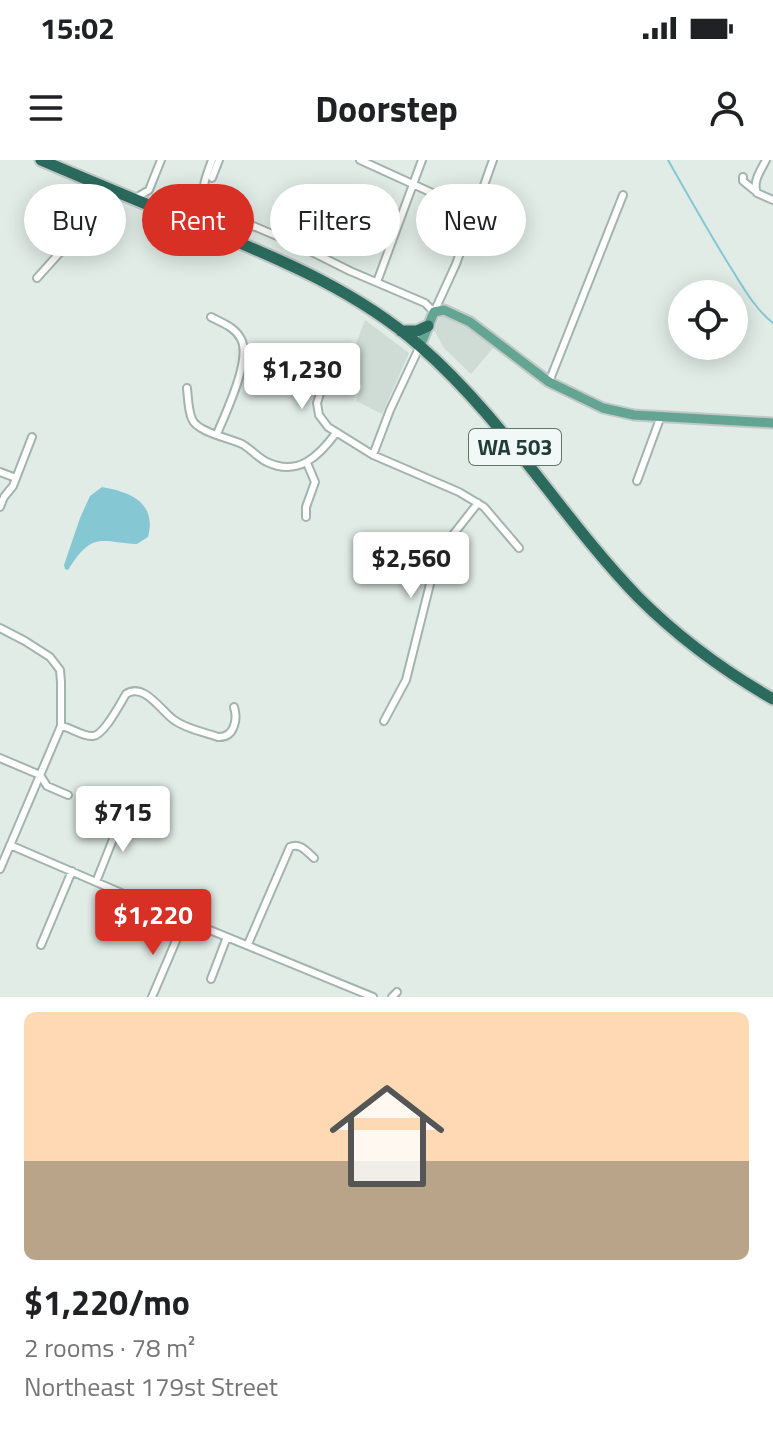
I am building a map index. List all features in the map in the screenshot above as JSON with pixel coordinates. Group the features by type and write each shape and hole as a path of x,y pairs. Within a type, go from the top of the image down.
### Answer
{"highway":[{"name":"WA 503","path":"41,160 142,202"},
{"name":"WA 503","path":"254,249 299,268 361,303 420,346 486,412 637,596 719,665 773,699"},
{"path":"401,331 419,331 428,326"}],"main road":[{"path":"420,346 434,312 444,310 470,322 549,382 613,411 773,423"}],"street":[{"path":"151,184 161,160"},
{"path":"212,160 204,183 204,194 215,210 425,303 434,312 456,264 493,160"},
{"path":"212,178 219,160"},
{"path":"360,160 416,185"},
{"path":"377,282 422,160"},
{"path":"757,193 755,184 766,160"},
{"path":"743,177 743,181 757,193 773,200"},
{"path":"37,278 64,248 91,181"},
{"path":"134,199 142,194"},
{"path":"549,382 623,195"},
{"path":"211,317 235,330 243,345 241,368 217,434"},
{"path":"373,455 420,346"},
{"path":"326,375 318,396 317,410 323,423 373,455 478,503 519,548"},
{"path":"187,388 194,424 243,445 272,464 297,467 307,463 336,433"},
{"path":"637,481 661,416"},
{"path":"0,507 13,486 32,437"},
{"path":"306,517 306,507 315,482 307,463"},
{"path":"0,472 16,478"},
{"path":"384,721 406,680 436,560 478,503"},
{"path":"0,628 50,657 58,665 61,677 61,726 0,869"},
{"path":"61,726 89,736 96,735 126,694 136,690 176,722 223,738 232,731 236,716 234,707"},
{"path":"0,758 40,775 47,786 68,795"},
{"path":"96,882 123,814"},
{"path":"10,845 373,997"},
{"path":"248,944 290,847 300,846 314,858"},
{"path":"41,945 72,871"},
{"path":"152,997 178,936 179,923 174,915"},
{"path":"211,979 227,937"}],"shaded area":[{"path":"443,316 474,332 494,347 471,374 444,348 434,330"},
{"path":"365,320 409,353 382,414 356,401 362,387 355,374 346,370"}],"water":[{"path":"102,487 123,492 139,501 149,516 148,537 137,544 104,541 90,544 68,570 65,569 80,518 90,496"}],"waterway":[{"path":"668,160 745,290 773,323"}]}
